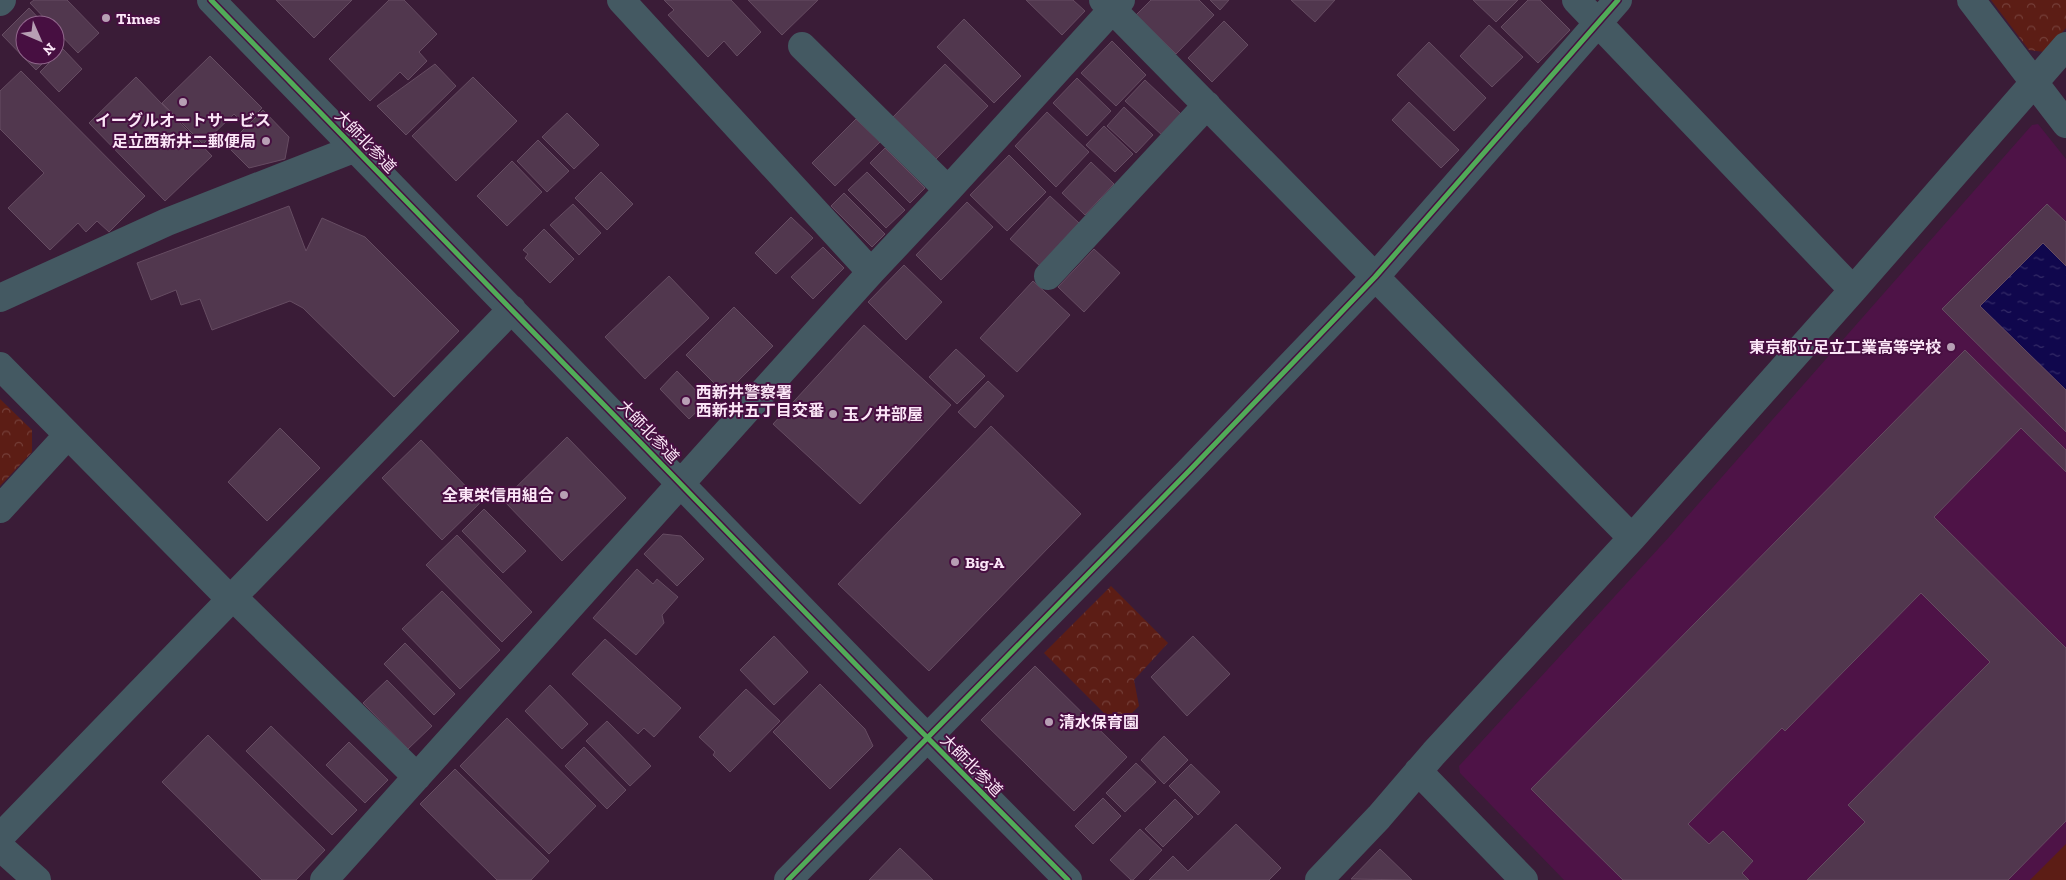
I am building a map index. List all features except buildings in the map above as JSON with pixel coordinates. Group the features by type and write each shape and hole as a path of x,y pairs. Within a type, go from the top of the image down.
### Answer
{"street":[{"name":"大師北参道","path":"211,0 682,483 926,737 1068,880"},
{"path":"621,0 870,272"},
{"path":"1576,0 1853,290"},
{"path":"788,880 926,737 1189,471 1376,277 1618,0"},
{"path":"1971,0 2066,124"},
{"path":"324,880 870,272 948,190 1112,3 1207,105 1632,538"},
{"path":"802,46 948,190"},
{"path":"1318,880 1379,817 1418,771 1632,538 1853,290 2066,46"},
{"path":"1048,276 1207,105"},
{"path":"0,298 168,222 356,148"},
{"path":"0,837 512,308"},
{"path":"0,366 67,436 417,777"},
{"path":"0,509 67,436"},
{"path":"1418,771 1524,880"},
{"path":"0,847 37,880"}],"shaded area":[{"name":"東京都立足立工業高等学校","path":"2038,124 2066,159 2066,880 1564,880 1460,773 1459,766 1670,536 2032,125"}],"green space":[{"path":"1991,0 2066,0 2066,28 2045,52 2029,50"},
{"path":"0,399 32,430 32,452 0,486"},
{"path":"1111,586 1168,643 1134,680 1139,706 1118,727 1044,653"},
{"path":"2066,844 2066,880 2030,880"}],"water":[{"path":"2043,243 2066,266 2066,390 1980,306"}],"cycle path":[{"path":"211,0 900,710 1068,880"},
{"path":"788,880 1189,471 1375,277 1618,0"}],"place":[{"name":"Times","path":"106,18"},
{"name":"イーグルオートサービス","path":"183,102"},
{"name":"足立西新井二郵便局","path":"266,141"},
{"name":"東京都立足立工業高等学校","path":"1951,347"},
{"name":"西新井警察署 西新井五丁目交番","path":"686,401"},
{"name":"玉ノ井部屋","path":"833,414"},
{"name":"全東栄信用組合","path":"564,495"},
{"name":"Big-A","path":"955,562"},
{"name":"清水保育園","path":"1049,722"}]}
